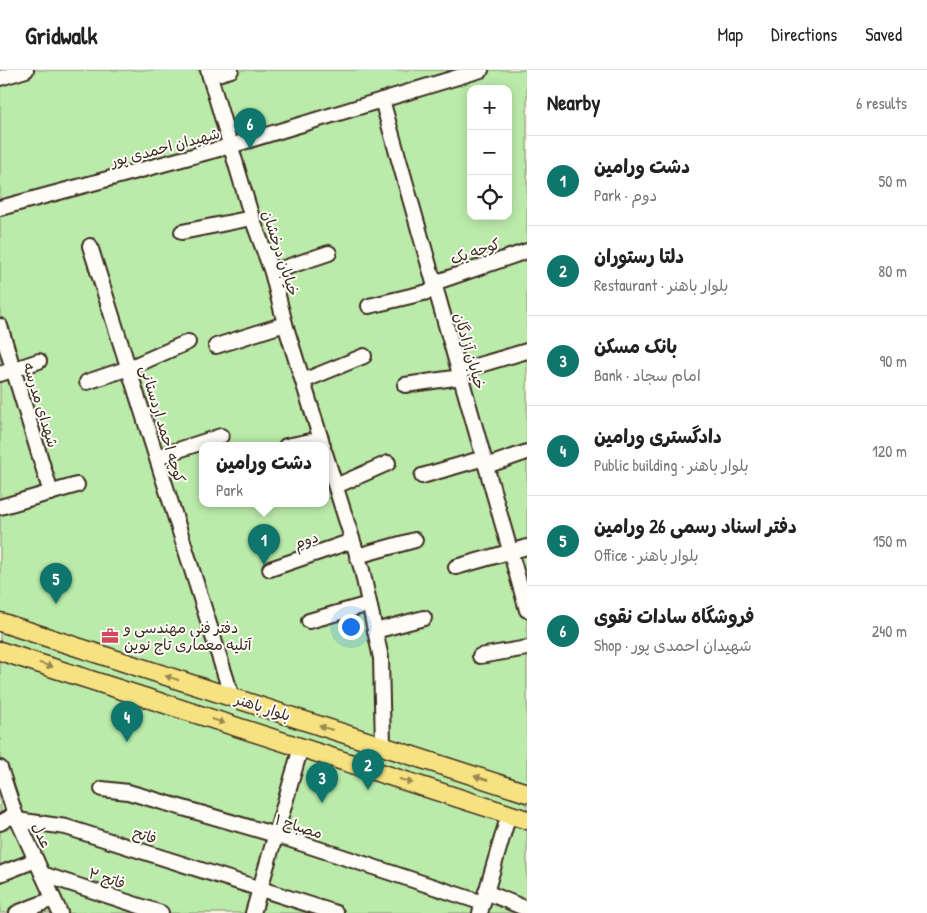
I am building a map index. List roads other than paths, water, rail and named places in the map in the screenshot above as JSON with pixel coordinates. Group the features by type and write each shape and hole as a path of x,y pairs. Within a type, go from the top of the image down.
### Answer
{"main road":[{"name":"بلوار باهنر","path":"0,622 527,793"},
{"name":"بلوار باهنر","path":"0,650 527,820"}],"street":[{"path":"0,78 26,70"},
{"path":"209,73 231,70"},
{"name":"شهیدان احمدی پور","path":"0,208 230,146 481,70"},
{"name":"خیابان درخشان","path":"209,73 252,218 272,272 285,324 322,442"},
{"name":"خیابان آزادگان","path":"382,100 527,610"},
{"path":"182,232 252,218"},
{"name":"کوچه احمد اردستانی","path":"90,246 232,697"},
{"name":"کوچه یک","path":"369,306 435,286 527,251"},
{"path":"272,272 329,253"},
{"path":"216,346 285,324"},
{"name":"شهدای مدرسه","path":"0,326 6,371 51,493"},
{"path":"87,382 129,368 188,342"},
{"path":"405,384 460,374 527,351"},
{"path":"303,381 364,356"},
{"path":"6,371 39,361"},
{"path":"203,442 221,436"},
{"path":"157,457 199,443"},
{"path":"422,476 527,452"},
{"path":"336,486 388,463"},
{"path":"329,465 357,556 381,658 383,746"},
{"path":"0,507 77,485"},
{"path":"357,556 415,540"},
{"name":"دوم","path":"270,569 352,541"},
{"path":"456,567 527,547"},
{"path":"309,621 369,604"},
{"path":"375,631 424,618"},
{"path":"480,656 527,648"},
{"path":"253,913 301,747"},
{"name":"عدل","path":"0,768 16,817 60,913"},
{"name":"مصباح ۱","path":"102,789 128,792 276,835 483,903 527,909"},
{"path":"483,903 509,814"},
{"path":"0,823 16,817"},
{"name":"فاتح","path":"16,817 66,827 336,913"},
{"path":"0,874 36,860"},
{"name":"فاتح ۲","path":"42,874 161,913"},
{"path":"17,913 54,900"}],"place":[{"name":"فروشگاه سادات نقوی","path":"250,149"},
{"name":"دشت ورامین","path":"264,565"},
{"name":"دفتر اسناد رسمی 26 ورامین","path":"56,604"},
{"name":"دفتر فنی مهندسی و آتلیه معماری تاج نوین","path":"110,636"},
{"name":"دادگستری ورامین","path":"127,742"},
{"name":"دلتا رستوران","path":"368,790"},
{"name":"بانک مسکن","path":"322,803"}]}
